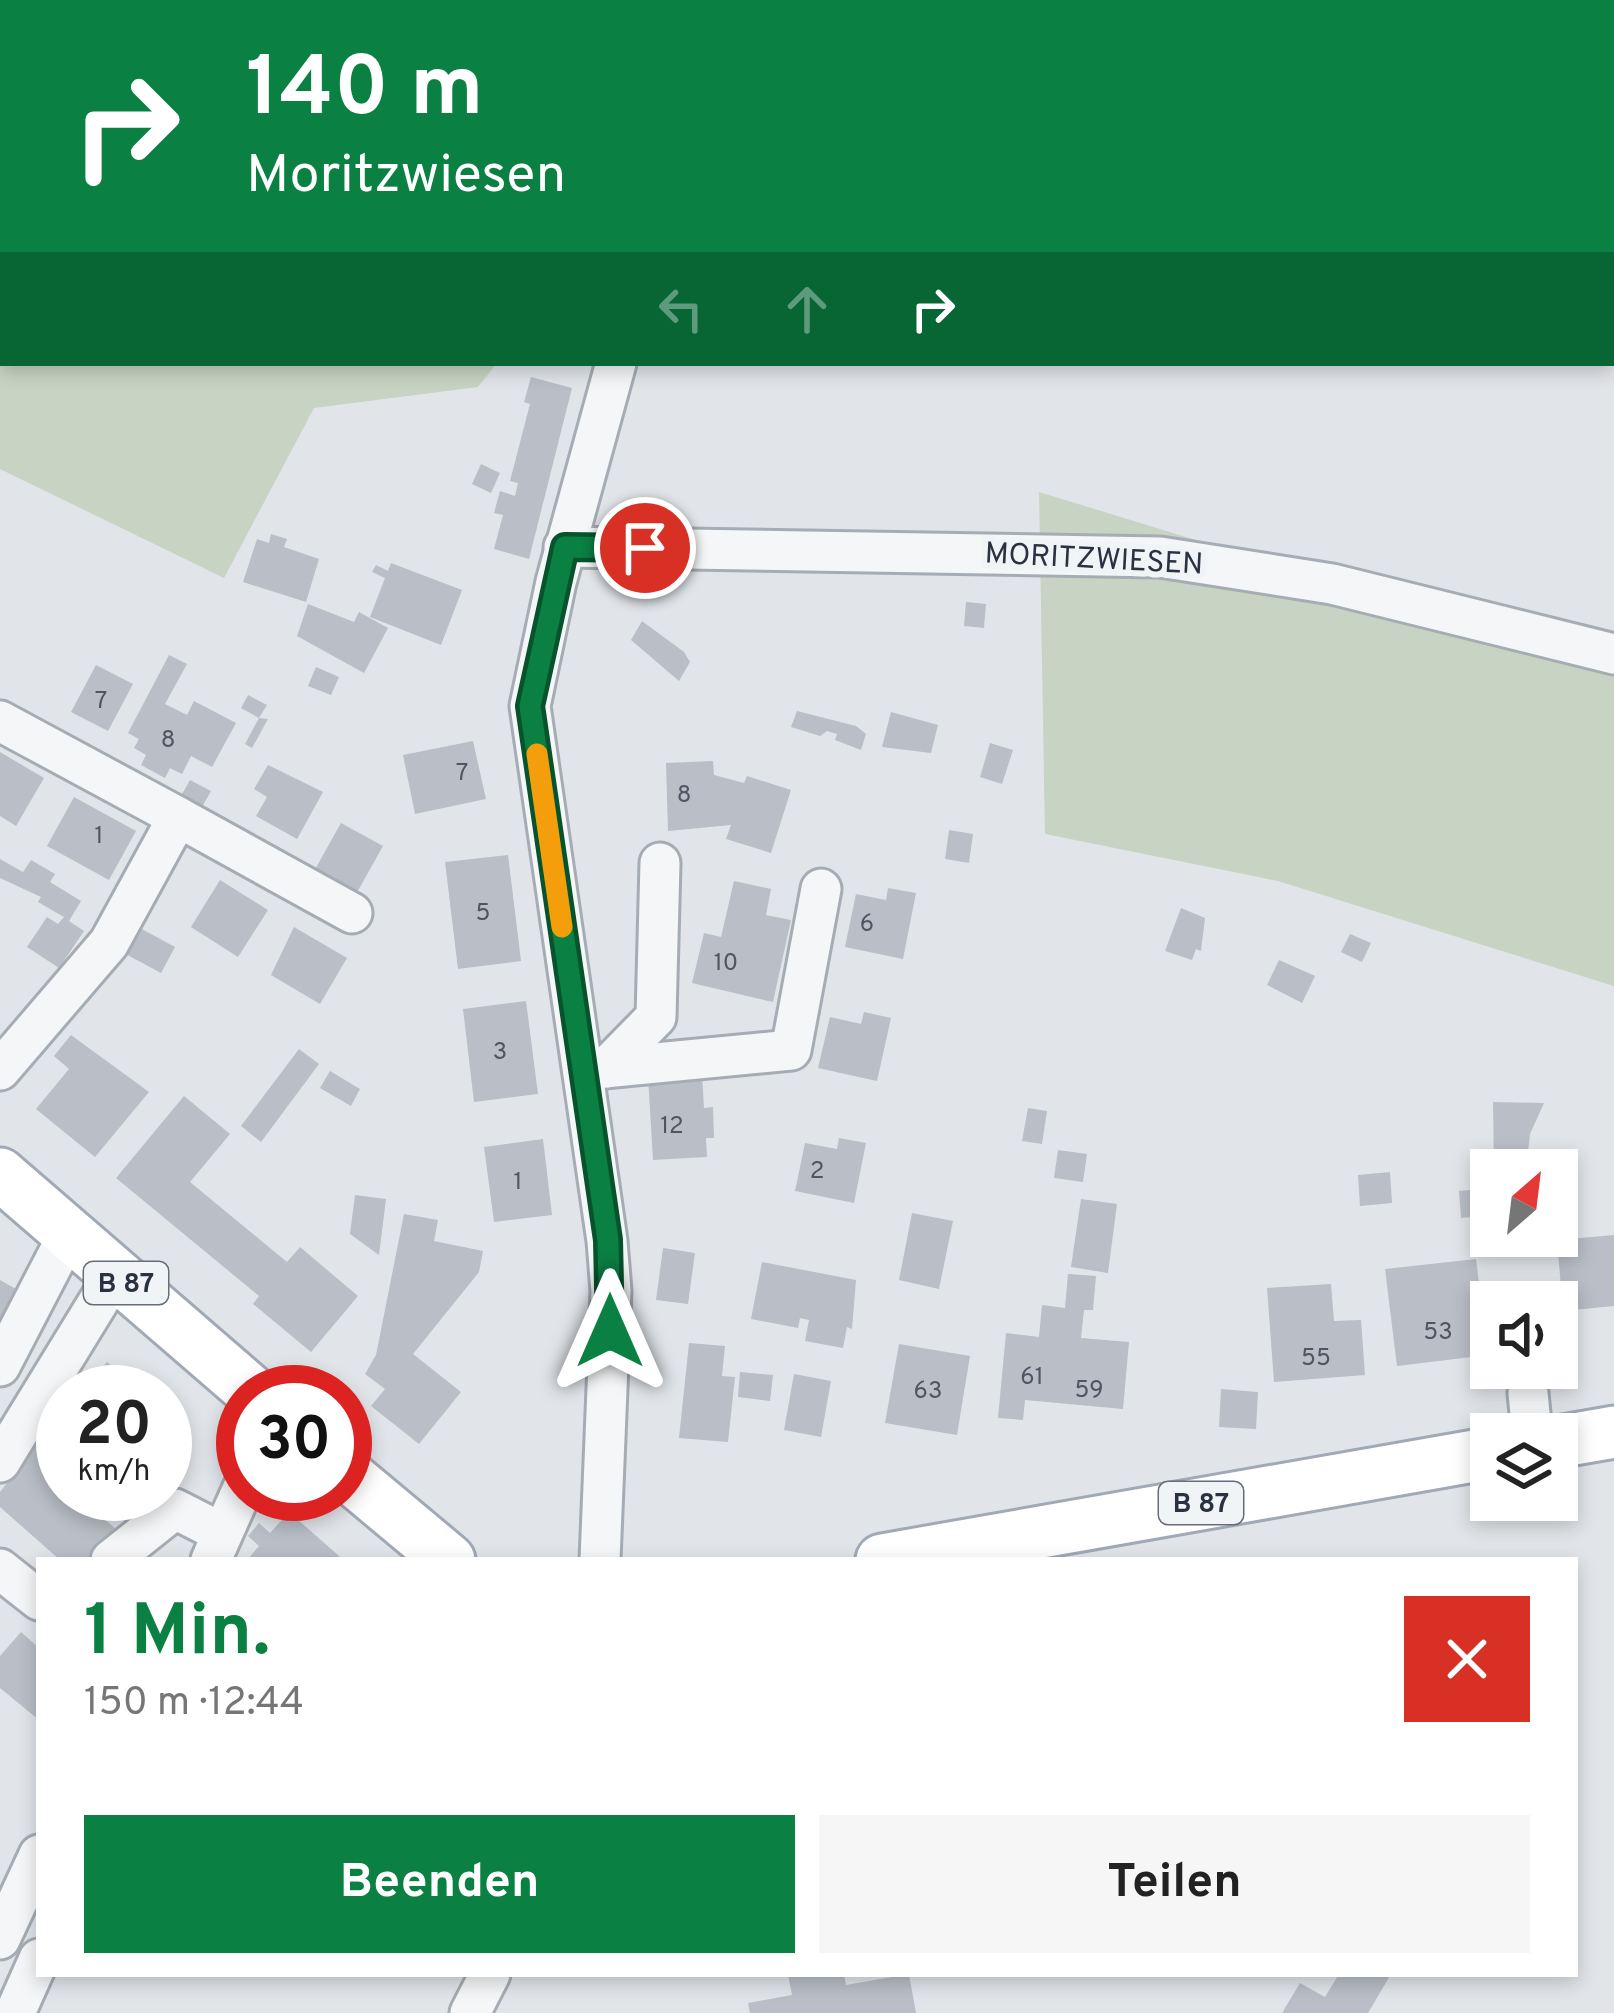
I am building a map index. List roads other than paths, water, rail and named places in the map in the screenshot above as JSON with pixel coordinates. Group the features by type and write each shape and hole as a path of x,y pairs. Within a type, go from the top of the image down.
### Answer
{"main road":[{"name":"B 87","path":"0,1174 221,1365"},
{"path":"1578,1438 1614,1432"},
{"name":"B 87","path":"898,1557 1470,1457"},
{"path":"372,1496 444,1557"}],"street":[{"path":"600,1557 611,1291 595,1069 530,706 565,547 615,366"},
{"name":"MORITZWIESEN","path":"565,547 1160,557 1332,584 1614,654"},
{"path":"0,721 352,913"},
{"path":"0,1070 109,943 178,817"},
{"path":"595,1069 656,1017 660,863"},
{"path":"595,1069 791,1050 821,889"},
{"path":"0,1366 69,1233"},
{"path":"0,1462 116,1273"},
{"path":"1528,1393 1530,1413"},
{"path":"115,1557 175,1509 216,1546"},
{"path":"0,1569 36,1598"},
{"path":"0,1939 36,1862"},
{"path":"16,2013 36,1966"},
{"path":"470,2013 488,1977"}]}
